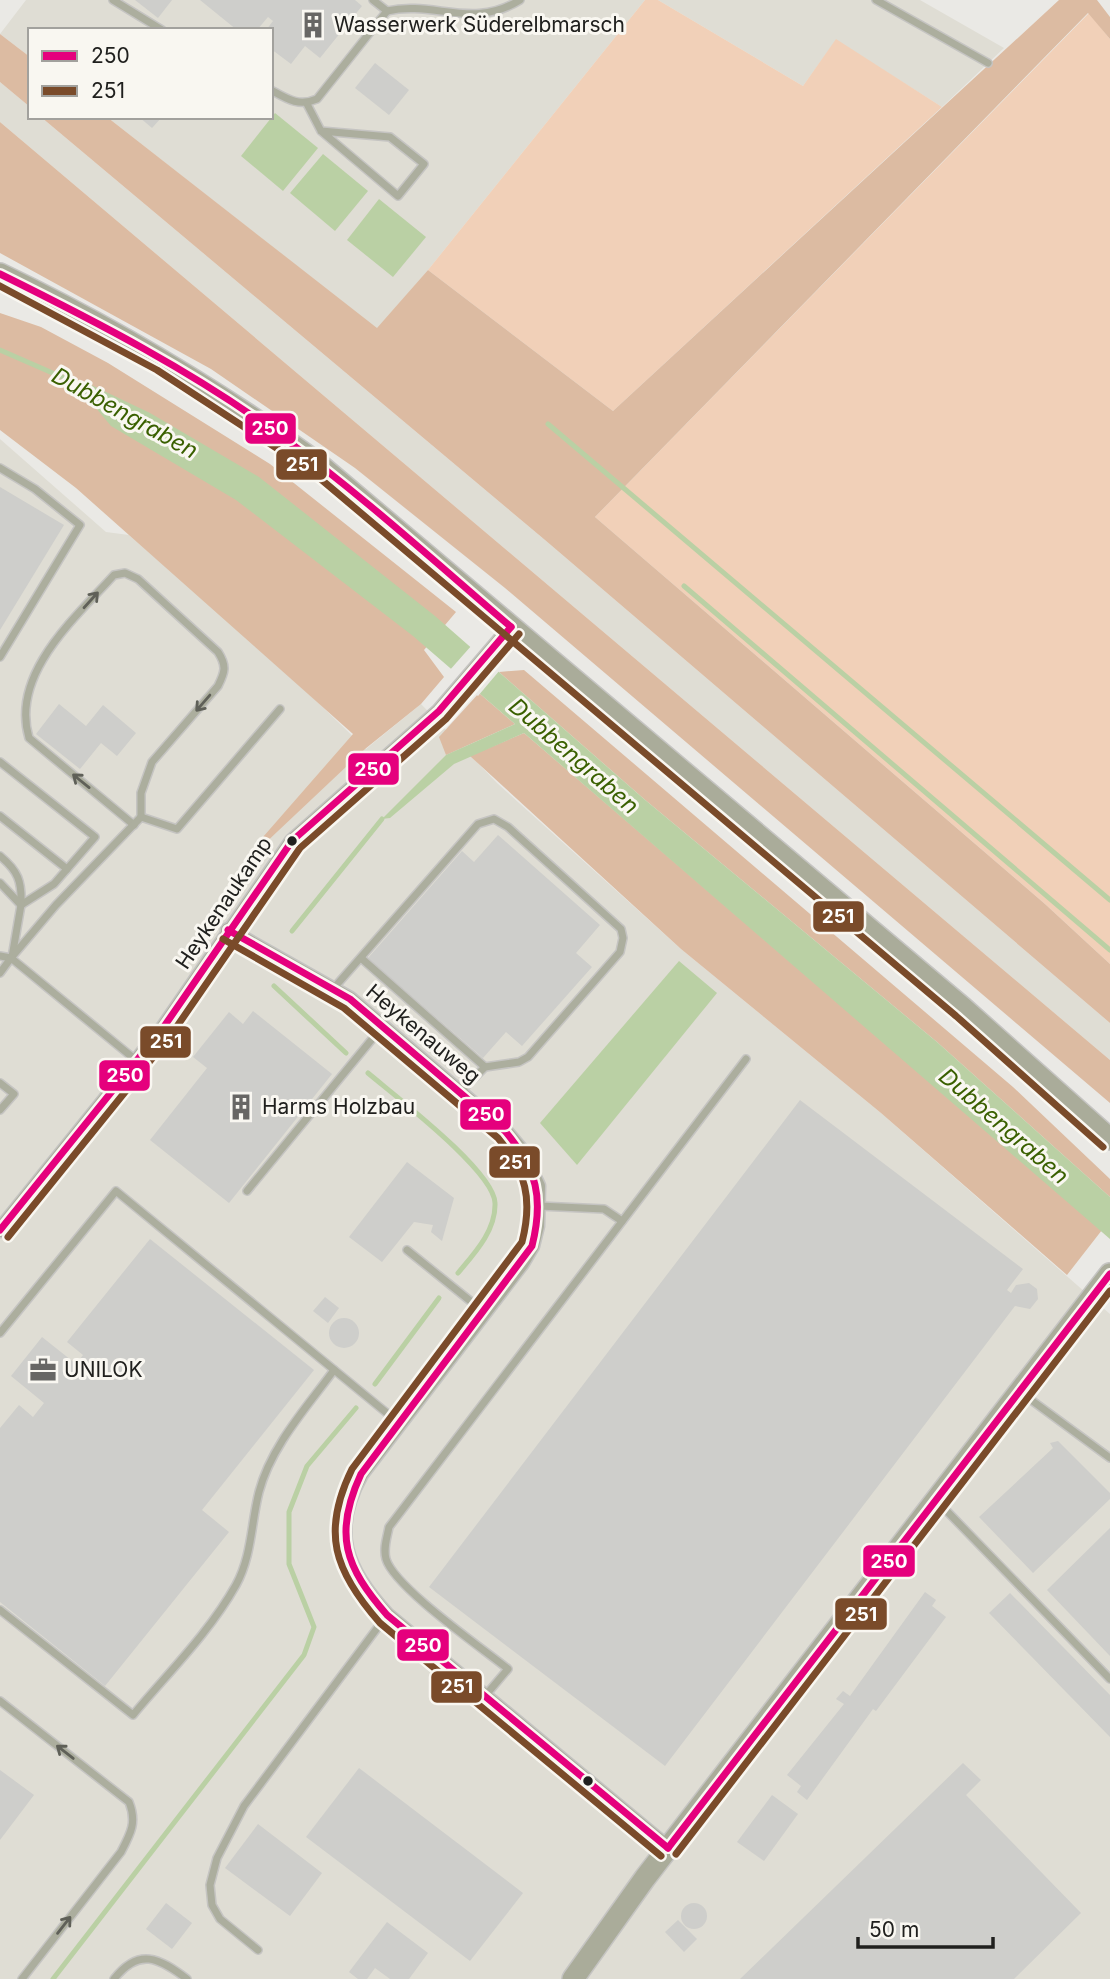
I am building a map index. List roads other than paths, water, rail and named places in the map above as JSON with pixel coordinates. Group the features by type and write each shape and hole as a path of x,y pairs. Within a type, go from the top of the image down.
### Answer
{"main road":[{"path":"0,274 96,321 261,423 316,462 963,1008 1110,1139"},
{"path":"573,1979 668,1848 1110,1274"}],"street":[{"name":"Heykenaukamp","path":"0,1230 187,995 228,930 292,841 423,726 459,690 511,627"},
{"name":"Heykenauweg","path":"228,930 333,989 382,1026 505,1131 521,1150 538,1186 539,1206 532,1245 485,1312 399,1423 351,1493 343,1527 349,1561 356,1578 387,1615 668,1848"}],"lane":[{"path":"113,0 159,28"},
{"path":"373,0 387,11"},
{"path":"273,91 294,102 307,104 317,99 387,11 421,5 464,15 484,14 508,8 520,0"},
{"path":"876,0 988,63"},
{"path":"307,104 321,131 398,196 424,164 390,137 321,131"},
{"path":"0,468 35,489 80,525 0,657"},
{"path":"0,972 56,905 134,825 141,817 141,793 146,774 218,686 225,671 225,662 218,652 138,579 125,573 114,575 62,632 44,657 28,694 23,719 29,738 134,825"},
{"path":"141,817 177,829 281,709"},
{"path":"0,762 95,837 48,889 21,905"},
{"path":"0,816 67,869"},
{"path":"333,989 478,824 494,819 508,827 621,929 624,938 620,952 528,1057 519,1062 485,1067 460,1093"},
{"path":"0,856 16,870 22,886 11,958"},
{"path":"0,883 21,905"},
{"path":"0,956 11,958 136,1061"},
{"path":"361,958 485,1067"},
{"path":"247,1191 382,1026"},
{"path":"485,1696 508,1669 401,1583 386,1561 385,1546 389,1527 746,1059"},
{"path":"0,1083 14,1094 0,1111"},
{"path":"0,1333 3,1323 116,1191 399,1423"},
{"path":"539,1206 604,1209 622,1221"},
{"path":"407,1250 485,1312"},
{"path":"0,1610 133,1715 218,1613 237,1583 247,1556 259,1492 271,1462 289,1431 334,1370"},
{"path":"1019,1392 1110,1458"},
{"path":"936,1500 1110,1679"},
{"path":"258,1950 220,1919 212,1905 210,1885 217,1858 244,1806 387,1615"},
{"path":"0,1702 129,1802 135,1817 121,1852 22,1979"},
{"path":"114,1979 133,1960 144,1958 169,1966 187,1979"}],"water":[{"path":"275,113 318,148 283,191 241,156 273,119"},
{"path":"323,154 368,191 335,231 290,193"},
{"path":"379,199 426,237 393,277 347,240"},
{"path":"85,382 150,413 259,477 435,616 644,799 937,1042 1110,1197 1110,1239 524,733 454,764 390,818 382,819 446,755 515,724 413,636 236,500 111,426 81,390"},
{"path":"679,961 717,993 577,1165 540,1123"}],"waterway":[{"name":"Dubbengraben","path":"0,350 87,388"},
{"path":"548,424 1110,900"},
{"path":"684,586 1110,950"},
{"path":"292,931 382,819"},
{"path":"274,986 346,1053"},
{"path":"368,1073 461,1154 479,1172 490,1189 495,1203 492,1223 483,1241 458,1273"},
{"path":"375,1384 439,1298"},
{"path":"53,1979 304,1655 314,1627 289,1564 289,1512 307,1466 356,1408"}],"place":[{"name":"Wasserwerk Süderelbmarsch","path":"313,25"},
{"name":"Harms Holzbau","path":"241,1107"},
{"name":"UNILOK","path":"43,1370"}]}
